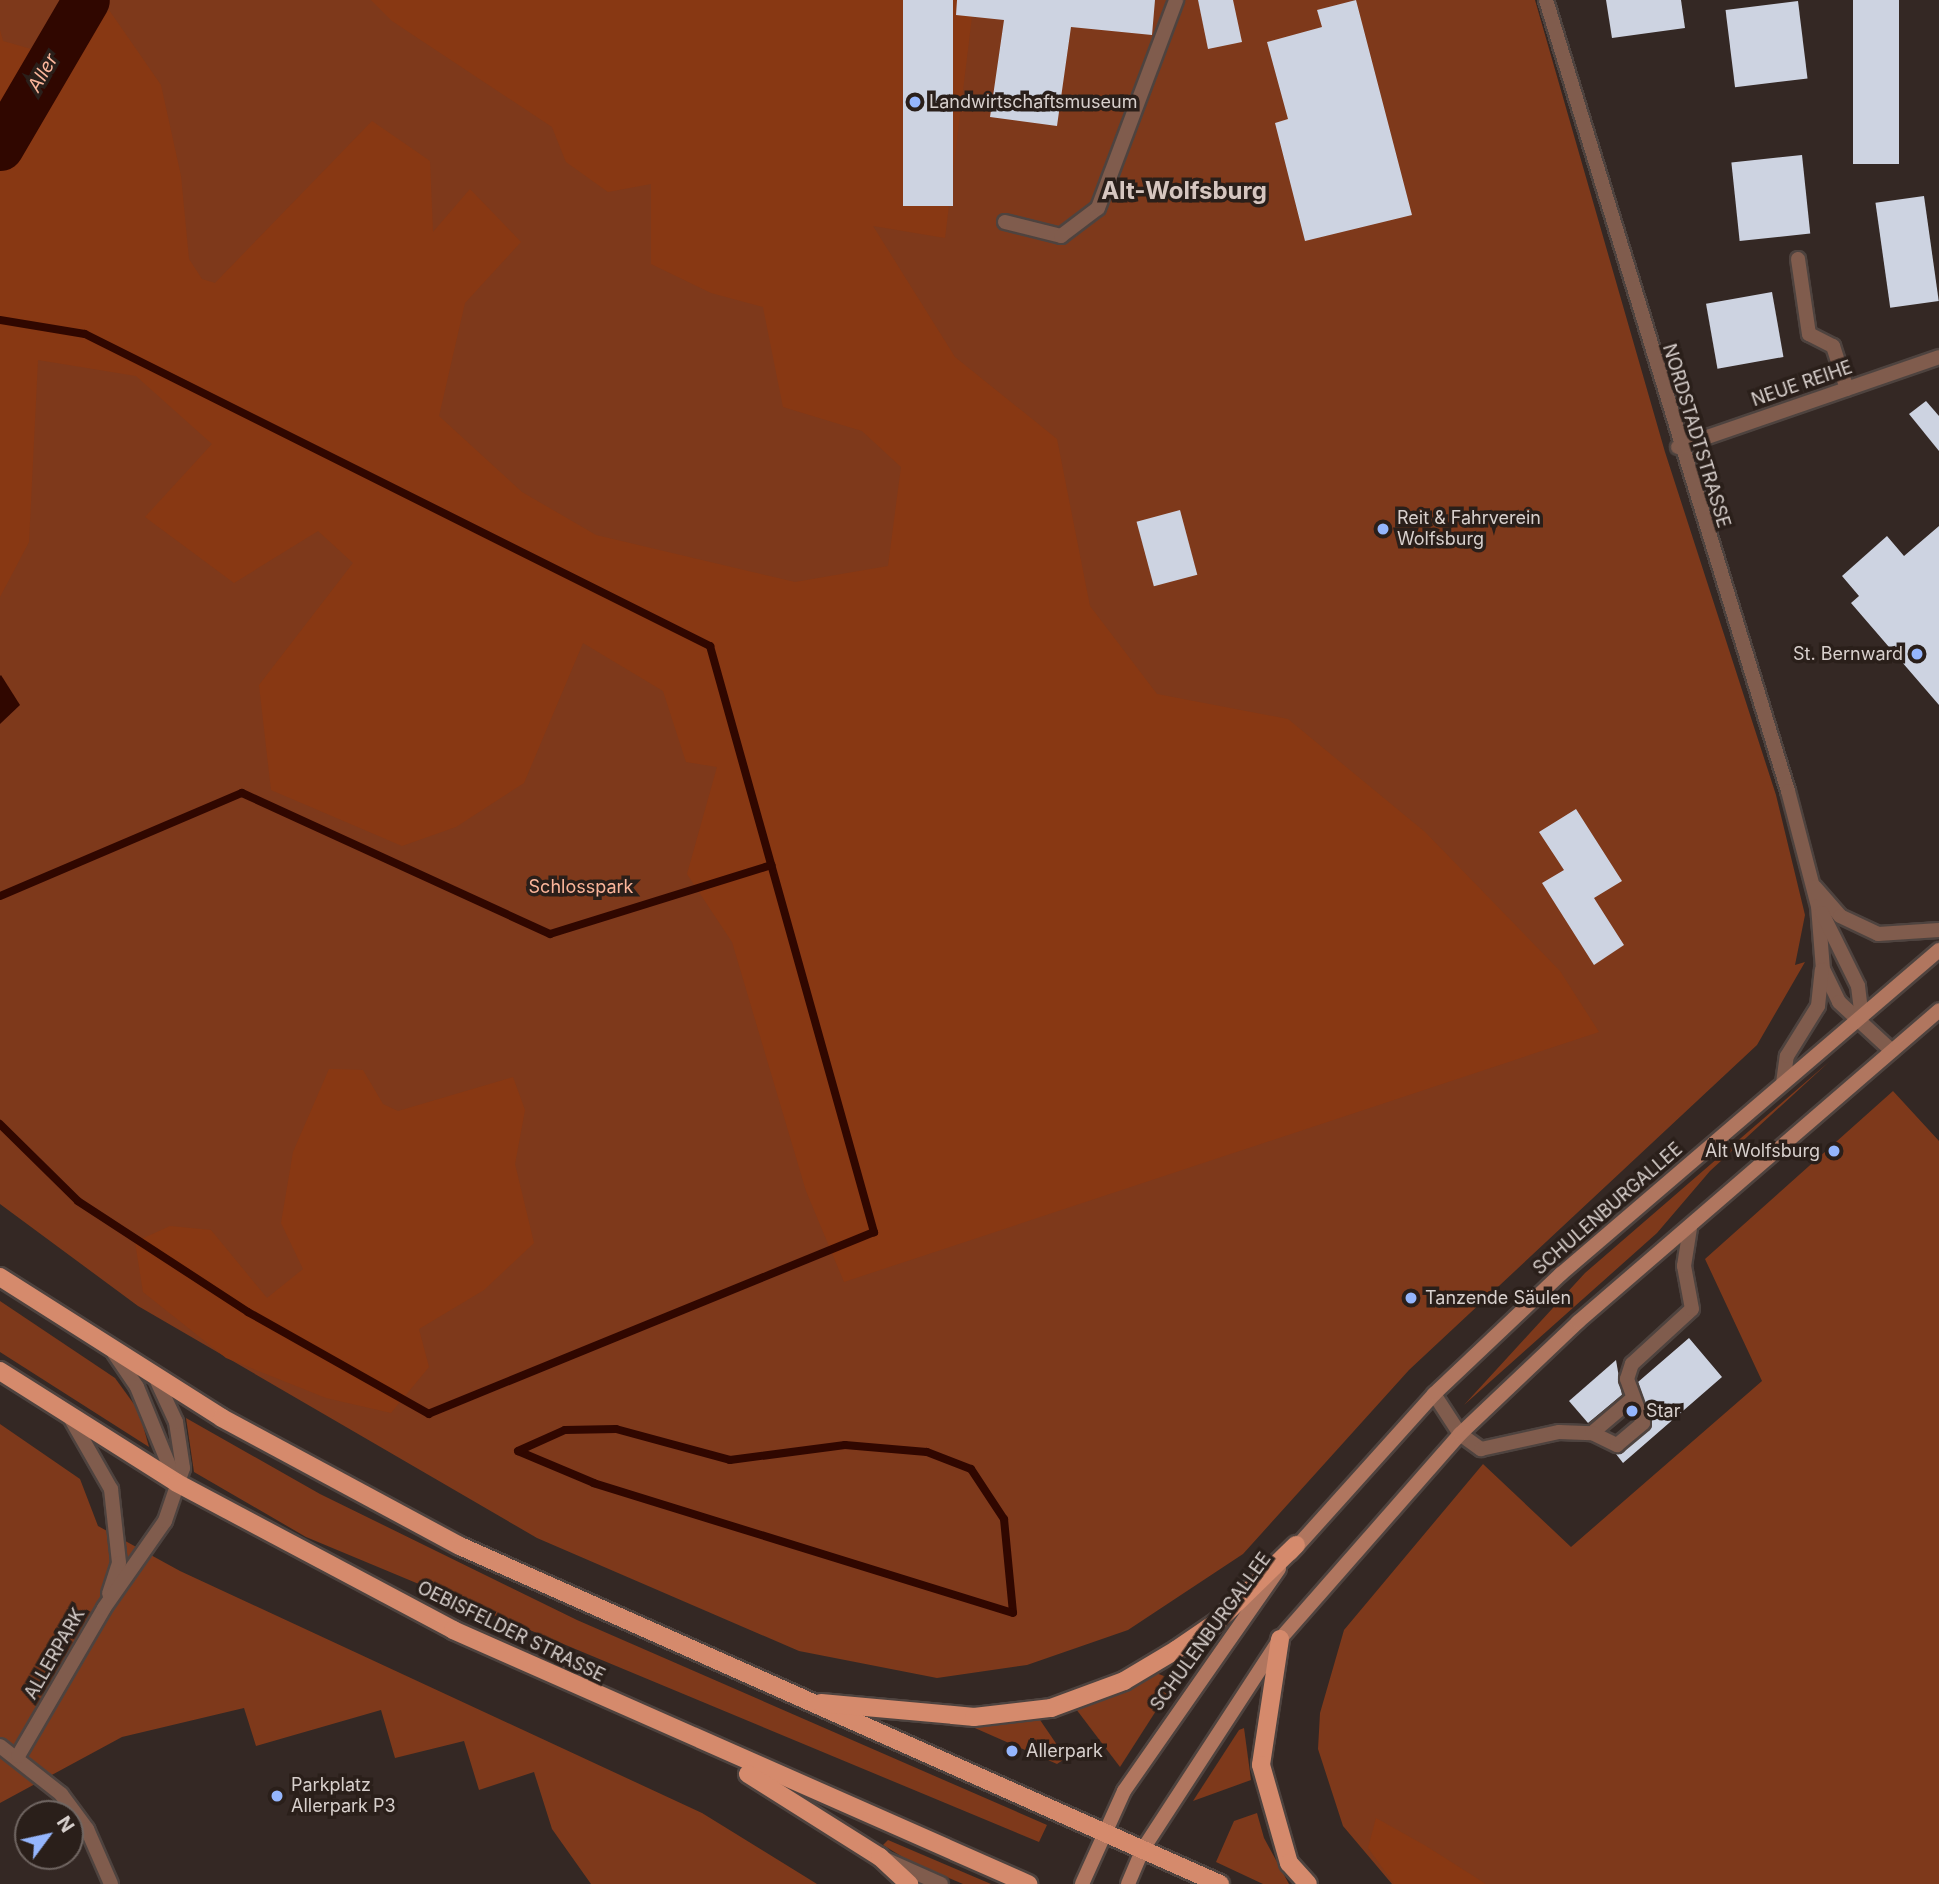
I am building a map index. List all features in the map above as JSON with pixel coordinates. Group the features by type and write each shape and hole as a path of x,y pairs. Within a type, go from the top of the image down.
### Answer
{"main road":[{"path":"0,1277 156,1379 460,1546 800,1700 1220,1884"},
{"name":"OEBISFELDER STRASSE","path":"0,1371 71,1419 177,1483 453,1630 691,1740 1028,1884"},
{"path":"800,1700 975,1717 1051,1708 1124,1681 1176,1650 1218,1621 1296,1545"},
{"path":"1280,1639 1261,1765 1289,1863 1308,1884"},
{"path":"691,1740 880,1857 909,1884"}],"street":[{"path":"1005,222 1061,236 1098,208 1176,0"},
{"name":"NORDSTADTSTRASSE","path":"1546,0 1678,447 1818,906 1858,986 1862,1017"},
{"path":"1798,259 1810,334 1833,346 1847,389"},
{"name":"NEUE REIHE","path":"1678,447 1939,357"},
{"name":"NORDSTADTSTRASSE","path":"1811,882 1840,916 1878,934 1939,930"},
{"name":"NORDSTADTSTRASSE","path":"1783,1083 1787,1056 1818,1006 1823,969 1818,906"},
{"name":"SCHULENBURGALLEE","path":"1082,1884 1104,1832 1157,1740 1296,1545 1434,1394 1561,1274 1939,950"},
{"name":"NORDSTADTSTRASSE","path":"1823,969 1839,1002 1862,1017 1892,1051"},
{"path":"1128,1884 1143,1849 1280,1639 1460,1434 1690,1227 1939,1010"},
{"path":"1434,1394 1460,1434 1481,1449 1559,1432 1592,1433 1617,1446 1643,1423 1632,1399 1627,1379 1632,1364 1692,1309 1684,1266 1690,1227"},
{"path":"114,1353 137,1387 177,1483"},
{"name":"ALLERPARK","path":"18,1756 104,1608 165,1521 183,1468 176,1422 156,1379"},
{"path":"1592,1433 1632,1399"},
{"name":"ALLERPARK","path":"71,1419 111,1489 119,1563 104,1608"},
{"path":"0,1746 18,1756 61,1794 87,1829 111,1884"},
{"path":"880,1857 941,1884"}],"green space":[{"name":"Schlosspark","path":"0,0 1535,0 1665,452 1776,795 1805,915 1795,965 1805,962 1757,1045 1409,1370 1243,1554 1128,1630 1027,1665 937,1678 799,1651 537,1538 138,1306 0,1204"},
{"path":"1830,1061 1710,1171 1657,1233 1464,1405 1585,1273"},
{"path":"1893,1091 1939,1141 1939,1884 1392,1884 1343,1826 1318,1749 1320,1713 1344,1630 1483,1464 1571,1547 1762,1381 1705,1259"},
{"path":"0,1301 115,1378 139,1411 149,1447 0,1352"},
{"path":"186,1418 320,1494 577,1620 1047,1825 1039,1842 306,1537 194,1472"},
{"path":"0,1424 80,1479 98,1526 180,1571 702,1813 817,1884 591,1884 552,1829 534,1772 479,1790 464,1741 395,1758 381,1710 256,1746 244,1708 122,1737 0,1803"},
{"path":"1156,1673 1169,1678 1170,1689 1120,1767 1076,1709"},
{"path":"1038,1717 1066,1758 1057,1764 968,1725"},
{"path":"1244,1728 1251,1780 1193,1801 1239,1730"},
{"path":"1257,1813 1264,1838 1289,1884 1263,1884 1216,1862 1234,1821"},
{"path":"888,1840 991,1884 963,1884 909,1861 883,1845"}],"shaded area":[{"path":"371,0 974,0 945,238 873,226 955,357 1057,439 1090,606 1157,694 1288,719 1425,832 1560,971 1599,1032 844,1282 806,1191 732,942 687,874 717,767 686,762 663,691 583,643 524,783 456,827 402,846 271,790 259,685 353,563 318,531 234,583 145,517 212,444 136,376 38,360 29,542 0,597 0,30 3,41 70,60 109,10 161,85 181,176 189,259 202,279 215,283 372,121 430,161 433,232 470,189 521,242 465,303 439,416 522,492 596,535 795,582 888,566 901,467 862,431 783,407 763,307 711,293 651,264 651,184 608,192 566,162 552,127 392,21"},
{"path":"0,676 20,705 0,724"},
{"path":"329,1069 363,1070 383,1104 398,1111 513,1077 525,1110 515,1164 534,1243 484,1290 419,1329 429,1367 391,1413 326,1398 226,1358 143,1292 135,1242 170,1226 211,1230 267,1298 303,1269 281,1223 293,1152"},
{"path":"1376,1818 1486,1884 1394,1884 1368,1848"}],"building":[{"name":"Landwirtschaftsmuseum","path":"903,0 953,0 953,206 903,206"},
{"path":"957,0 1155,0 1152,35 1071,27 1057,126 990,117 1004,20 956,15"},
{"path":"1198,0 1233,0 1242,42 1208,49"},
{"path":"1356,0 1412,215 1305,241 1275,123 1288,119 1267,42 1322,27 1317,10"},
{"path":"1606,0 1681,0 1685,28 1612,38"},
{"path":"1853,0 1899,0 1899,164 1853,164"},
{"path":"1798,1 1808,78 1735,87 1726,10"},
{"path":"1802,155 1810,234 1740,241 1731,162"},
{"path":"1924,196 1939,301 1890,308 1875,203"},
{"path":"1772,292 1783,357 1717,369 1706,304"},
{"path":"1926,401 1939,416 1939,451 1909,414"},
{"path":"1180,510 1197,575 1154,586 1137,522"},
{"name":"St. Bernward","path":"1939,526 1939,705 1851,603 1859,596 1842,576 1887,536 1904,556"},
{"path":"1576,809 1622,881 1594,898 1624,945 1594,965 1542,883 1564,870 1539,832"},
{"path":"1689,1338 1722,1377 1623,1463 1616,1454 1652,1425 1638,1382"},
{"path":"1616,1360 1622,1395 1588,1423 1569,1401"}],"waterway":[{"name":"Aller","path":"0,147 86,0"},
{"path":"0,320 85,334 710,646 874,1232 429,1414 248,1312 78,1201 0,1124"},
{"path":"0,896 242,793 550,934 772,865"},
{"path":"616,1429 730,1460 845,1445 927,1452 971,1469 1004,1519 1013,1613 594,1483 518,1451 565,1430 616,1429"}],"place":[{"name":"Landwirtschaftsmuseum","path":"915,102"},
{"name":"Reit & Fahrverein Wolfsburg","path":"1383,529"},
{"name":"St. Bernward","path":"1917,654"},
{"name":"Alt Wolfsburg","path":"1834,1151"},
{"name":"Tanzende Säulen","path":"1411,1298"},
{"name":"Star","path":"1632,1411"},
{"name":"Allerpark","path":"1012,1751"},
{"name":"Parkplatz Allerpark P3","path":"277,1796"}],"district":[{"name":"Alt-Wolfsburg","path":"1184,191"}]}
